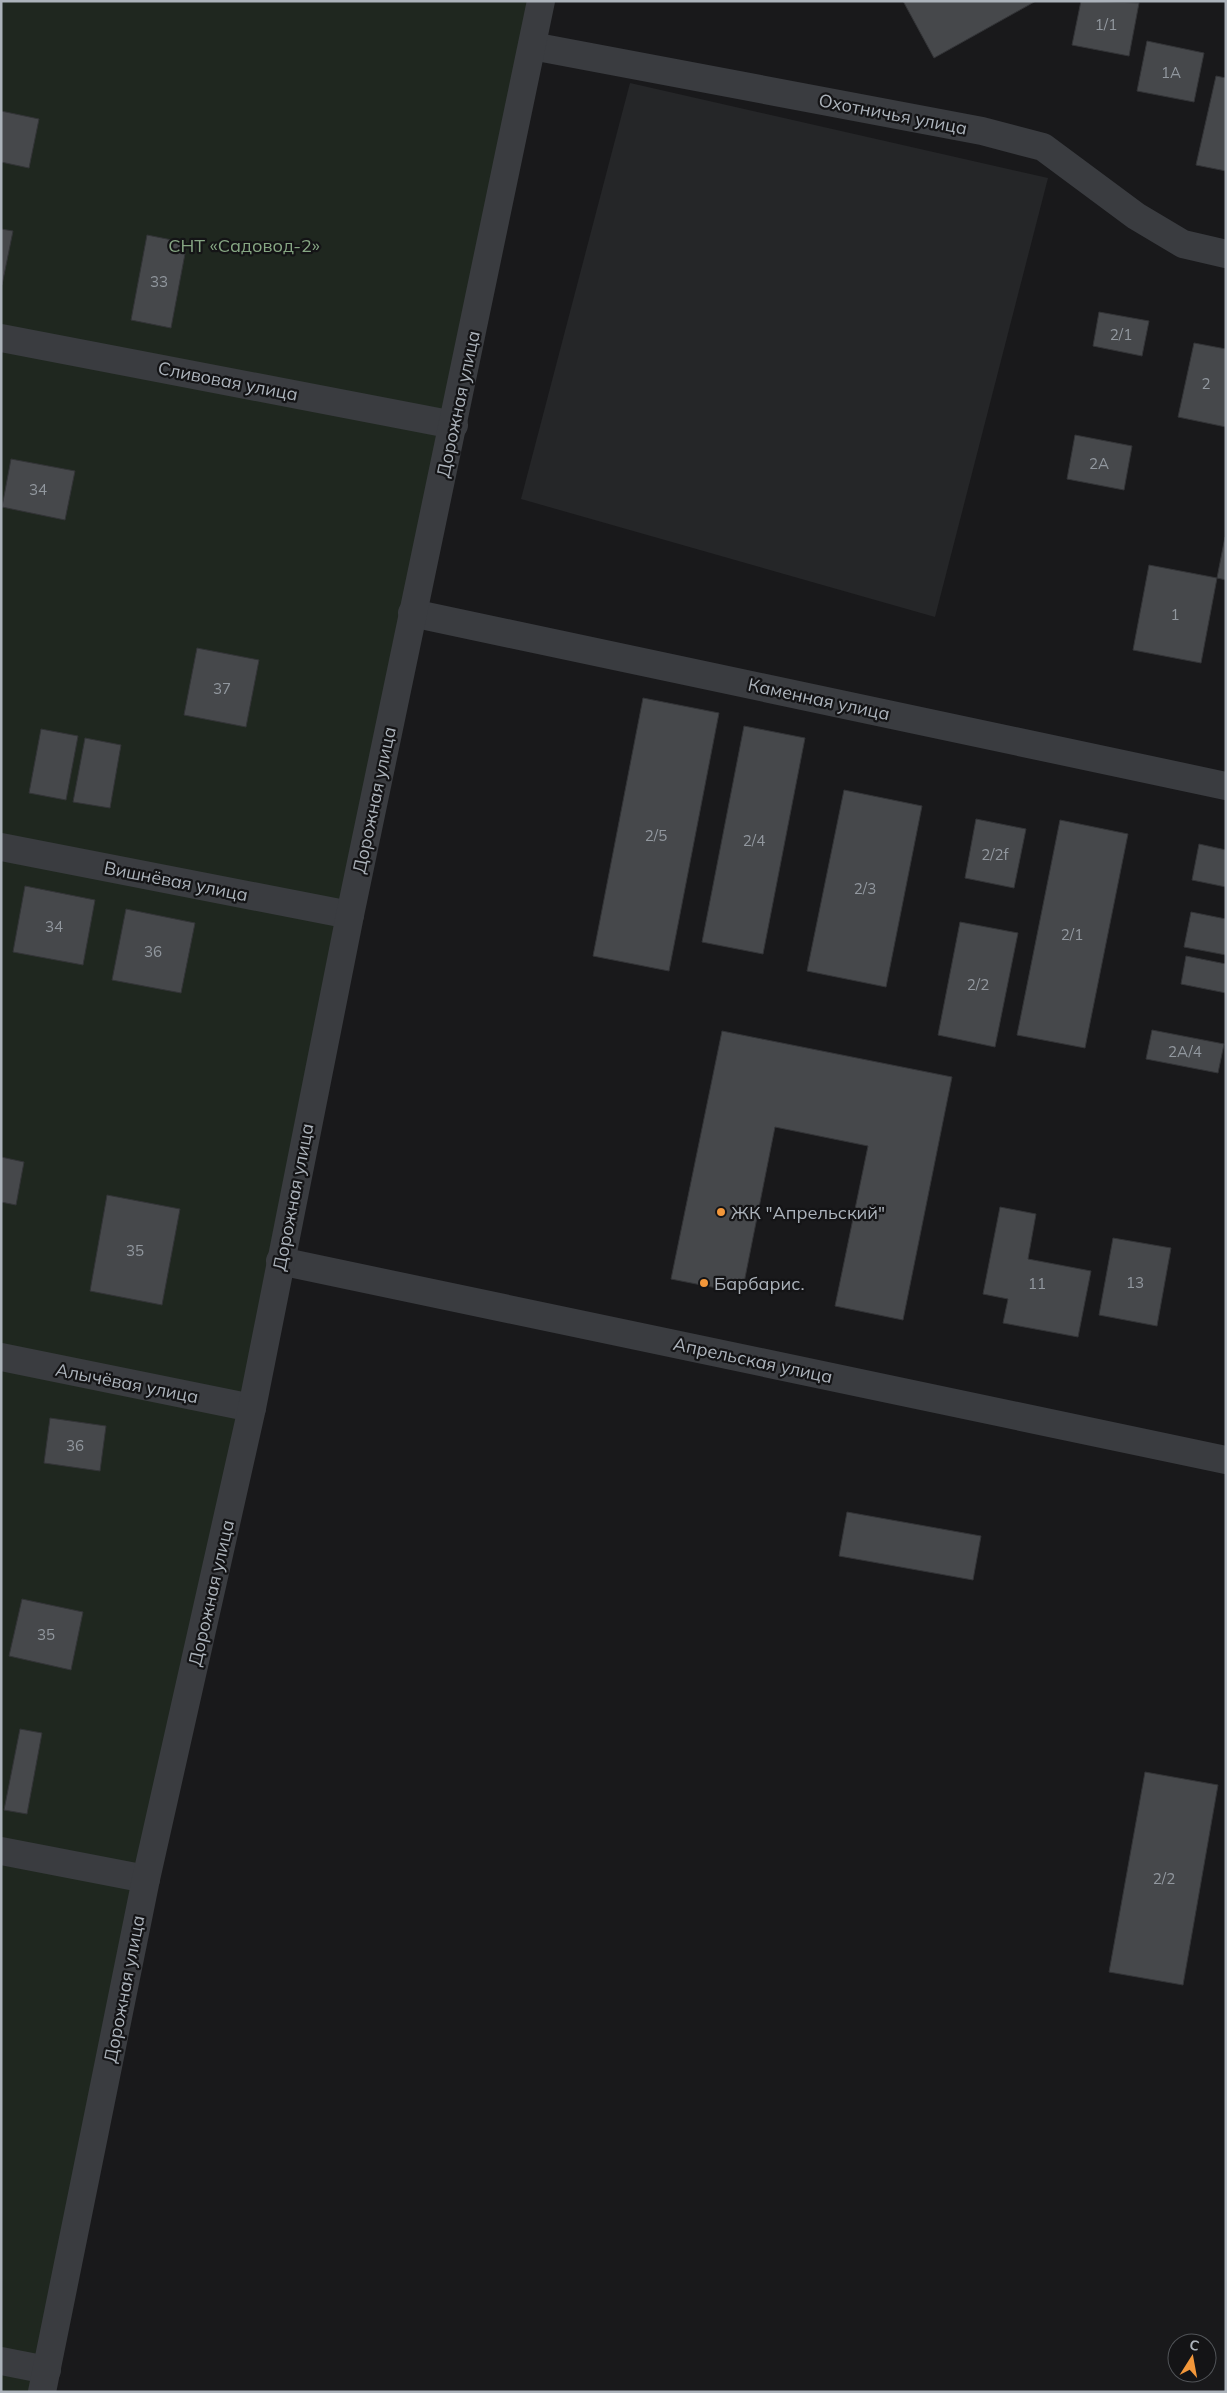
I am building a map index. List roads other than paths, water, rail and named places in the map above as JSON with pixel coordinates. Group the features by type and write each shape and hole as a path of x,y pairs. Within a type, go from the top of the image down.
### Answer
{"street":[{"name":"Дорожная улица","path":"44,2381 146,1879 252,1408 280,1261 412,613 454,425 542,1"},
{"name":"Охотничья улица","path":"532,46 982,131 1043,148 1136,216 1167,235 1183,244 1226,254"},
{"name":"Сливовая улица","path":"1,338 454,425"},
{"name":"Каменная улица","path":"412,613 1226,786"},
{"name":"Вишнёвая улица","path":"1,847 350,915"},
{"name":"Апрельская улица","path":"280,1261 1226,1460"},
{"name":"Алычёвая улица","path":"1,1357 252,1408"},
{"path":"1,1851 146,1879"},
{"path":"1,2361 44,2381"}],"place":[{"name":"ЖК \"Апрельский\"","path":"721,1212"},
{"name":"Барбарис.","path":"704,1283"}],"park label":[{"name":"СНТ «Садовод-2»","path":"244,245"}]}
